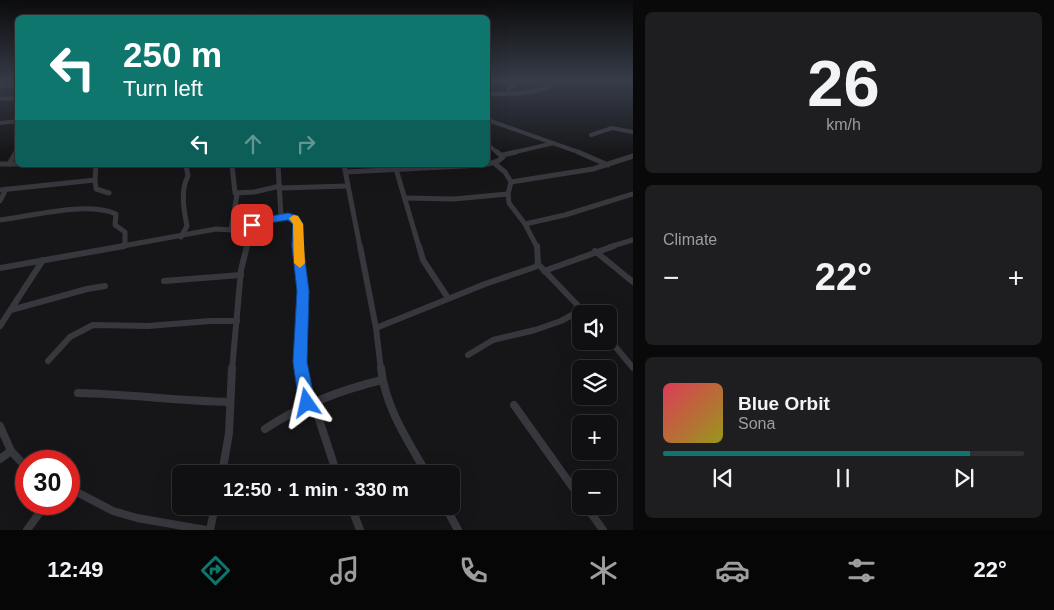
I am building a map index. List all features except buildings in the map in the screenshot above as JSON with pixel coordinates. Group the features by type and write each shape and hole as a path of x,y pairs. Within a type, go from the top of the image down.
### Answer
{"street":[{"path":"0,122 15,120"},
{"path":"490,121 565,146 608,164"},
{"path":"591,135 612,128 633,132"},
{"path":"490,164 501,159 503,155 554,143"},
{"path":"490,146 503,155"},
{"path":"9,164 15,154"},
{"path":"511,182 608,164 633,156"},
{"path":"494,163 511,182 508,194 511,208 525,224 538,248 538,264 577,305"},
{"path":"0,164 15,164"},
{"path":"96,167 94,180 96,188 110,193"},
{"path":"181,237 186,226 184,183 188,176 186,167"},
{"path":"231,230 237,194 234,192 232,167"},
{"path":"278,167 281,216"},
{"path":"345,167 376,328 382,380 398,423 421,465"},
{"path":"346,172 440,167"},
{"path":"396,169 423,260 448,298"},
{"path":"0,190 94,180"},
{"path":"237,194 280,187 347,186"},
{"path":"0,201 6,189"},
{"path":"405,198 454,199 508,194"},
{"path":"525,224 565,215 633,194"},
{"path":"0,220 91,209 111,211 116,214 115,225 125,232 125,245"},
{"path":"224,465 229,433 240,275 249,231 256,222 278,219 281,216 294,218 298,224 298,246 303,291 300,362 310,402 334,465"},
{"path":"0,268 125,245 181,237 216,229 249,231"},
{"path":"544,271 595,251 633,240"},
{"path":"595,251 633,282"},
{"path":"0,326 43,260"},
{"path":"376,328 448,298 535,267 538,264"},
{"path":"164,281 240,275"},
{"path":"11,310 104,286"},
{"path":"468,355 493,340 535,330 572,316"},
{"path":"48,361 70,337 94,325 148,326 210,321 237,321"},
{"path":"617,349 633,368"},
{"path":"265,429 310,402 382,380"},
{"path":"78,393 123,394 184,401 230,402"},
{"path":"514,405 572,486"},
{"path":"0,426 11,451 15,455"},
{"path":"0,459 11,451"},
{"path":"80,494 113,511 137,518 206,530"},
{"path":"27,530 38,515"},
{"path":"210,530 213,515"},
{"path":"354,515 360,530"},
{"path":"449,515 458,530"},
{"path":"592,515 603,530"}],"slow traffic":[{"path":"294,218 298,224 300,263"}],"route":[{"path":"252,225 259,221 278,219 281,216 294,218 298,224 298,246 303,281 303,323 300,362 307,403"}]}
